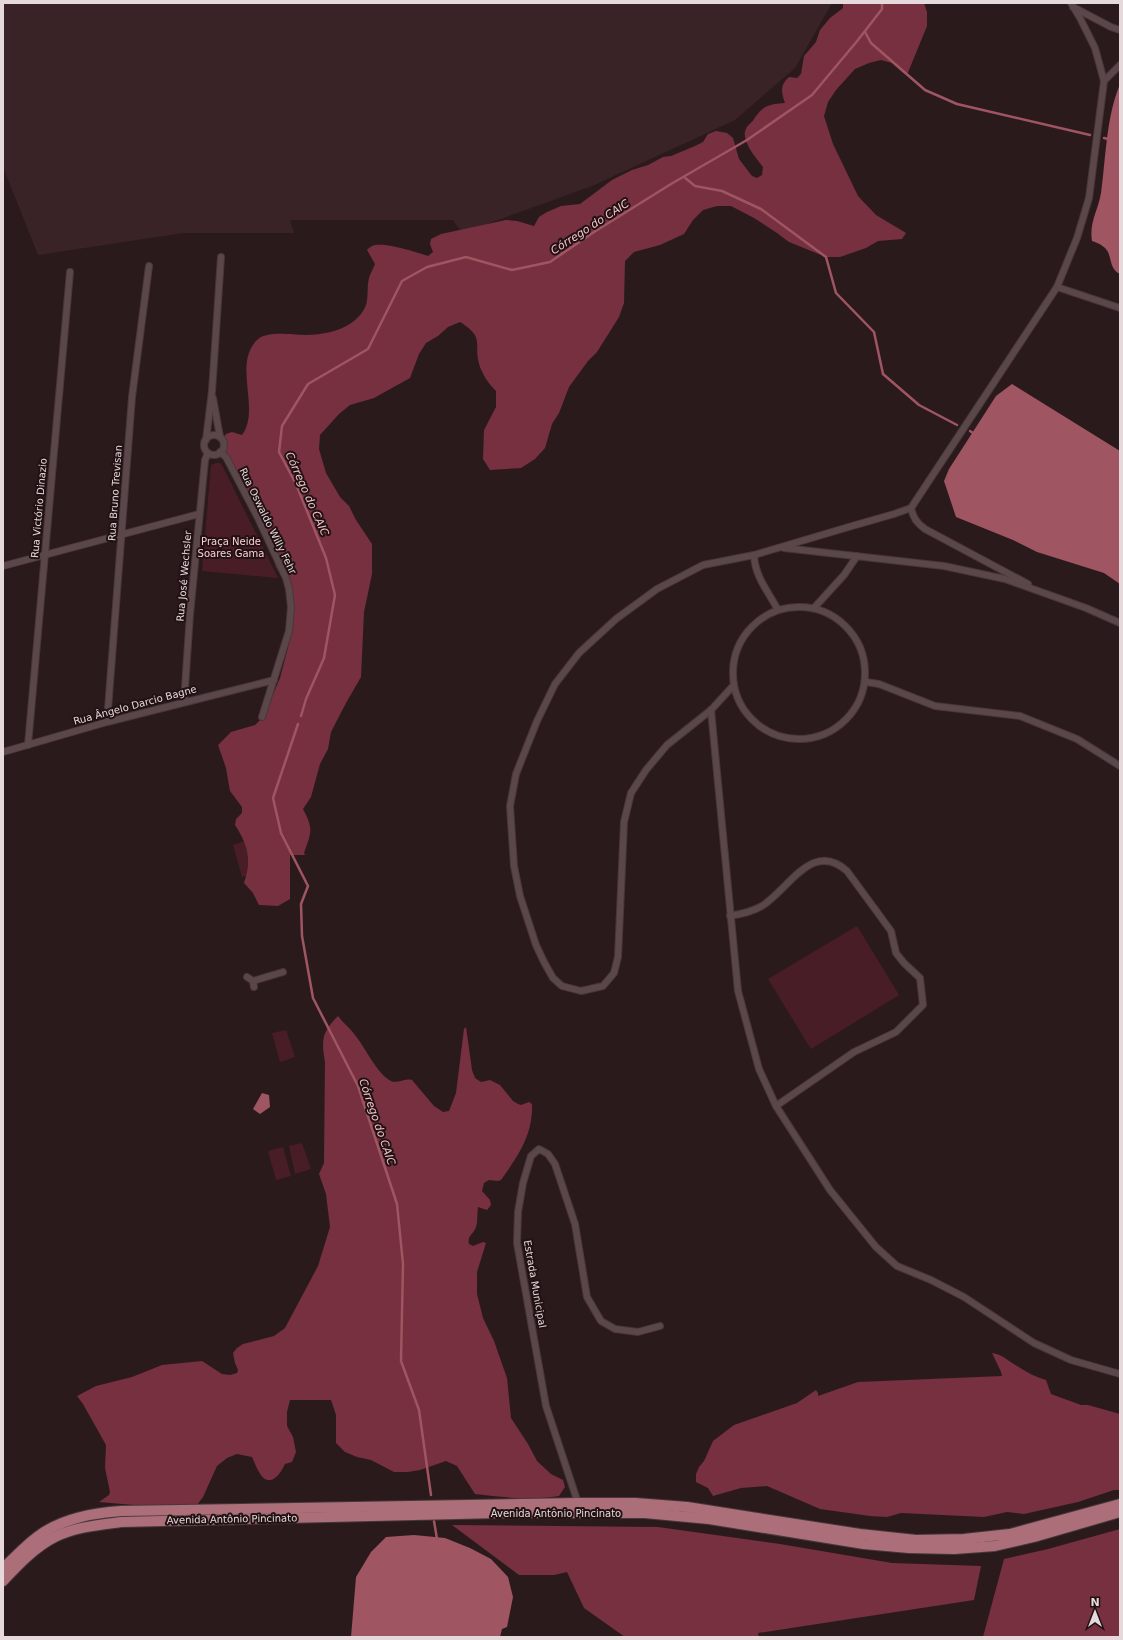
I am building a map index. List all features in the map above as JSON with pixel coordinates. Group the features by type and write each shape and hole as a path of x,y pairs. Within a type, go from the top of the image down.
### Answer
{"main road":[{"name":"Avenida Antônio Pincinato","path":"3,1568 38,1536 67,1521 101,1512 578,1502 687,1507 860,1534 916,1540 964,1539 1010,1534 1120,1504"},
{"name":"Avenida Antônio Pincinato","path":"3,1581 31,1554 54,1537 86,1527 121,1522 492,1514 645,1513 709,1519 864,1544 909,1548 954,1549 995,1546 1034,1537 1120,1512"}],"street":[{"path":"1071,5 1111,27 1120,30"},
{"path":"733,686 711,710 667,745 646,770 631,793 624,822 618,957 614,973 603,986 581,992 562,986 553,978 536,945 520,896 514,866 510,806 516,774 537,721 555,684 579,653 616,619 657,589 703,565 754,555 911,508 1057,287 1077,238 1089,198 1104,81 1095,48 1080,18 1071,5"},
{"path":"1104,81 1120,65"},
{"path":"206,440 214,435 220,438 224,443 223,450 214,455 208,452 204,447 212,391 221,257"},
{"name":"Rua Bruno Trevisan","path":"107,722 132,397 149,266"},
{"name":"Rua Victório Dinazio","path":"28,745 70,272"},
{"path":"1057,287 1120,308"},
{"path":"212,391 220,438"},
{"name":"Rua José Wechsler","path":"184,702 199,514 205,460 208,452"},
{"name":"Rua Oswaldo Willy Fehr","path":"220,452 226,457 258,518 289,589 291,607 289,631 262,717"},
{"path":"911,508 912,515 925,529 1044,592"},
{"path":"3,566 199,514"},
{"path":"781,547 944,566 1005,579 1044,592 1120,623"},
{"path":"754,555 755,568 758,577 778,610"},
{"path":"814,608 844,575 857,556"},
{"path":"796,606 814,608 832,615 848,627 859,643 865,662 866,682 860,702 848,719 832,732 812,739 791,739 771,734 753,722 740,706 733,686 732,667 737,648 747,631 761,618 778,610 796,606"},
{"name":"Rua Ângelo Darcio Bagne","path":"3,752 107,722 274,680"},
{"path":"866,682 879,684 935,706 1020,716 1077,739 1120,766"},
{"path":"711,710 738,991 759,1069 776,1106 830,1190 876,1247 897,1266 931,1280 964,1297 1034,1343 1071,1360 1120,1374"},
{"path":"730,916 747,912 762,906 813,862 829,860 840,864 848,871 891,931 896,953 920,978 923,1006 896,1032 854,1052 776,1106"},
{"path":"247,978 254,984 282,972"},
{"name":"Estrada Municipal","path":"578,1502 546,1406 517,1243 518,1212 523,1183 531,1156 539,1149 548,1154 554,1164 575,1224 587,1297 601,1321 615,1329 638,1332 660,1326"}],"shaded area":[{"path":"3,3 832,3 795,68 735,120 592,186 462,233 453,220 290,220 294,233 183,233 38,255 3,167"},
{"path":"843,3 924,3 927,12 927,26 907,75 892,63 881,60 855,69 836,90 828,102 824,116 833,144 858,196 876,215 906,233 902,239 878,241 866,248 840,257 826,257 789,242 754,218 731,206 717,206 703,210 693,220 684,234 660,245 634,252 625,261 624,303 619,317 597,352 588,361 569,387 559,413 552,424 545,448 535,459 521,468 490,470 483,459 484,430 496,407 496,391 483,374 480,367 476,338 468,328 460,322 448,327 438,336 426,343 419,354 410,378 374,398 350,405 339,414 320,435 319,449 326,473 340,497 349,506 356,520 372,544 372,574 364,612 361,677 331,732 328,749 320,764 311,797 303,809 309,822 310,836 304,853 305,855 290,855 290,899 278,906 259,905 253,893 244,883 248,867 246,846 235,825 236,819 242,813 242,807 230,791 226,768 218,745 231,732 255,725 264,716 280,678 291,636 294,609 290,591 276,567 260,513 244,492 222,448 222,440 226,434 232,432 242,435 247,425 249,401 246,375 247,363 250,351 256,341 266,335 272,334 320,334 336,330 352,323 365,307 368,282 375,264 367,250 372,246 391,246 428,256 433,252 430,244 431,239 441,234 506,220 517,221 534,226 539,217 547,212 561,206 580,204 612,180 663,157 671,156 695,146 703,142 708,134 716,131 727,133 733,138 739,159 752,176 757,178 762,175 763,167 747,144 745,133 747,128 760,111 766,106 785,103 782,92 784,83 789,77 797,78 801,74 804,56 816,42 820,30 830,18 843,8"},
{"path":"1120,84 1120,274 1114,270 1107,250 1101,245 1092,241 1091,234 1101,193 1109,124 1115,97"},
{"path":"1012,384 1120,451 1120,584 1104,573 1037,552 1013,540 956,517 944,481 949,469 996,396"},
{"path":"338,1016 353,1032 376,1067 386,1078 393,1082 412,1080 434,1106 443,1112 449,1111 456,1093 464,1029 466,1027 472,1070 475,1078 481,1082 490,1080 500,1085 513,1101 518,1104 521,1105 529,1102 532,1104 530,1126 519,1154 501,1180 489,1180 484,1183 482,1191 490,1200 491,1205 487,1210 478,1207 476,1227 469,1239 469,1244 473,1246 483,1242 486,1243 477,1272 477,1294 483,1318 494,1341 507,1378 511,1418 537,1461 551,1474 563,1480 565,1487 559,1496 538,1498 517,1498 475,1494 457,1466 446,1461 420,1470 394,1472 371,1460 357,1457 345,1452 336,1443 336,1415 331,1400 290,1400 287,1412 287,1426 293,1437 296,1452 292,1462 285,1464 279,1474 271,1480 264,1478 258,1470 252,1457 237,1454 227,1458 217,1466 203,1497 193,1510 158,1510 134,1505 99,1502 109,1495 110,1492 105,1468 106,1445 77,1396 96,1386 132,1377 162,1365 202,1361 222,1374 230,1375 237,1373 238,1370 233,1353 243,1344 274,1336 285,1328 318,1266 330,1227 326,1194 319,1174 324,1163 325,1062 323,1042 326,1032"},
{"path":"262,1093 269,1095 270,1107 260,1114 253,1109"},
{"path":"992,1353 1002,1356 1027,1372 1046,1380 1051,1394 1081,1405 1088,1405 1120,1414 1120,1490 1114,1490 1078,1502 1024,1514 1007,1512 984,1517 901,1513 887,1517 820,1509 767,1486 741,1488 713,1496 708,1488 696,1482 696,1474 713,1441 734,1425 797,1403 816,1390 818,1396 858,1382 1002,1376"},
{"path":"452,1525 658,1527 780,1544 892,1563 981,1566 974,1600 758,1633 759,1637 625,1637 584,1608 567,1572 554,1575 519,1575"},
{"path":"1120,1529 1120,1637 983,1637 1004,1559 1048,1549"},
{"path":"414,1535 445,1538 470,1548 491,1559 508,1577 513,1597 507,1627 502,1629 500,1637 351,1637 356,1577 371,1552 386,1537"}],"green space":[{"name":"Praça Neide Soares Gama","path":"220,463 223,467 278,578 202,571 211,465"},
{"path":"248,840 258,873 242,877 233,845"},
{"path":"857,926 899,995 811,1049 768,979"},
{"path":"286,1030 295,1057 280,1062 272,1033"},
{"path":"302,1143 311,1169 295,1174 289,1146"},
{"path":"283,1147 291,1176 276,1180 268,1151"}],"waterway":[{"name":"Córrego do CAIC","path":"301,716 306,699 324,658 335,595 326,558 296,484 279,452 282,426 308,384 368,349 402,281 427,267 466,257 512,270 550,262 594,232 671,184 747,140 812,95 882,9 882,3"},
{"path":"865,32 871,43 925,90 957,104 1090,135"},
{"path":"1104,138 1108,139"},
{"path":"684,177 695,186 722,191 761,209 826,257 836,293 874,332 883,374 919,405 957,425"},
{"name":"Córrego do CAIC","path":"298,724 273,798 281,833 308,886 301,904 302,936 313,998 358,1086 397,1204 403,1264 401,1361 419,1410 431,1495"},
{"path":"434,1521 437,1539"}]}
